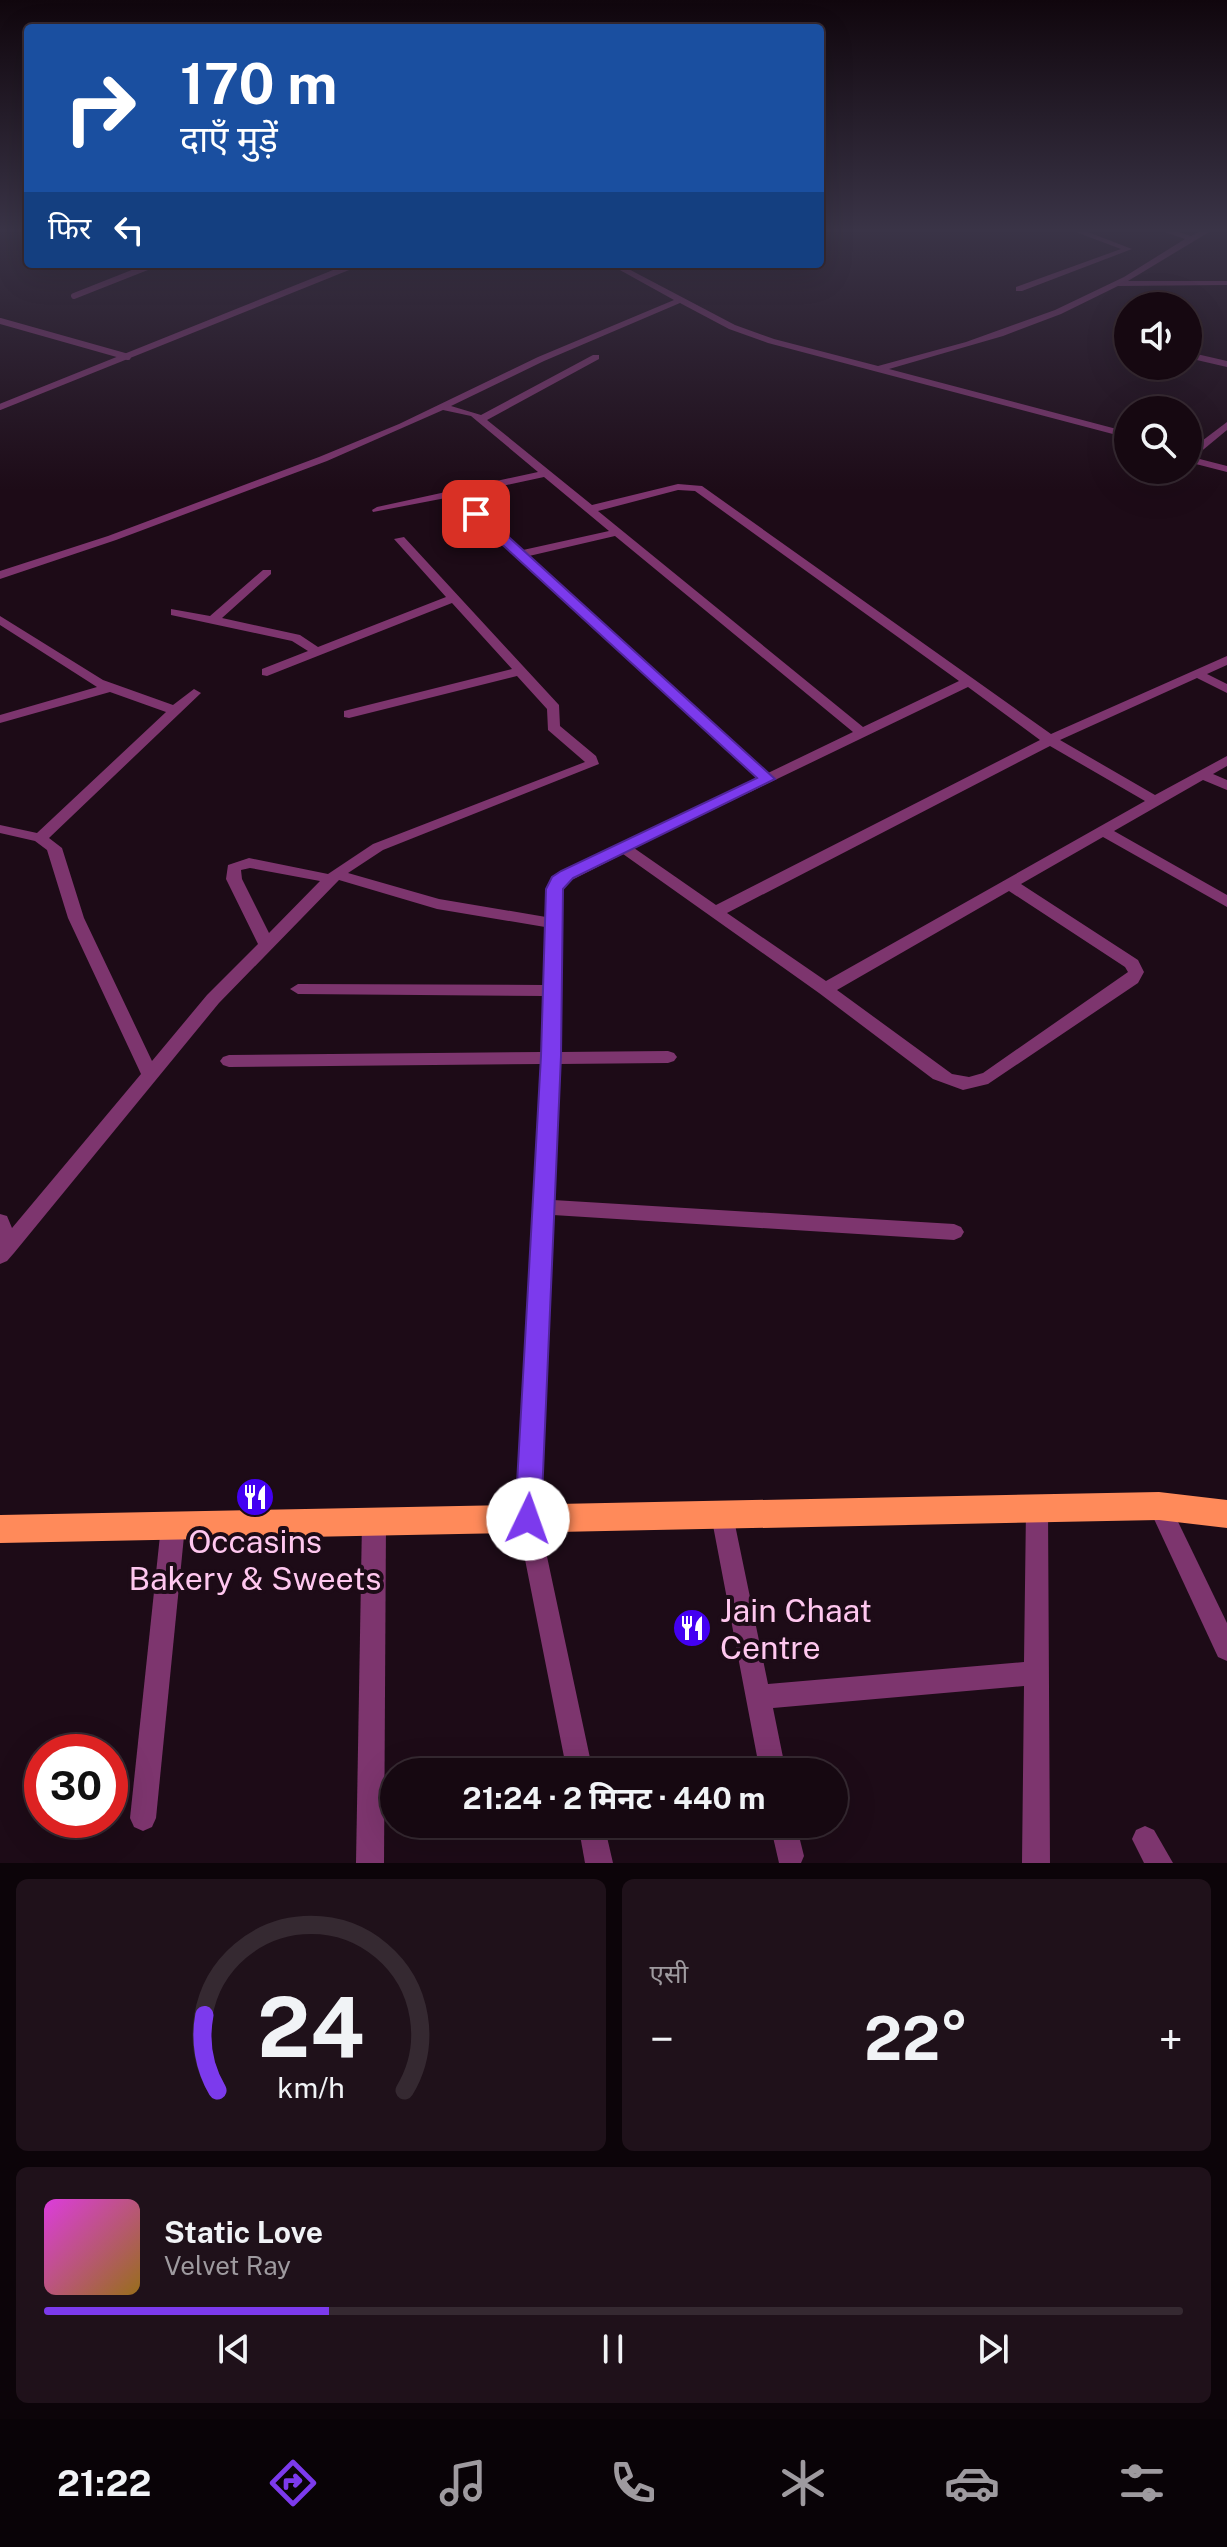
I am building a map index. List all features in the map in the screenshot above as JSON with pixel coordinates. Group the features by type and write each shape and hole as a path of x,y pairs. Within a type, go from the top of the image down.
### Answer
{"highway":[{"path":"0,1529 1159,1506 1227,1514"}],"street":[{"path":"0,575 101,542 323,459 643,316"},
{"path":"709,316 732,327 875,369 1114,431"},
{"path":"875,369 988,339 1041,316"},
{"path":"732,327 747,339 799,356 1114,439"},
{"path":"481,419 596,357"},
{"path":"1202,358 1227,364"},
{"path":"441,407 469,412 481,419 862,733"},
{"path":"1202,445 1227,425"},
{"path":"1202,456 1227,461"},
{"path":"1202,459 1227,469"},
{"path":"377,510 546,473"},
{"path":"591,509 678,487 698,488 1050,740 1155,801"},
{"path":"453,493 767,779"},
{"path":"521,554 618,532"},
{"path":"4,1252 213,999 334,876 378,847 592,764 591,759 553,727 554,708 400,539"},
{"path":"213,620 267,572"},
{"path":"267,672 454,598"},
{"path":"175,612 296,638 317,652"},
{"path":"0,620 72,668 109,688 176,711"},
{"path":"716,912 1050,740 1227,660"},
{"path":"349,714 520,671"},
{"path":"1198,674 1227,689"},
{"path":"577,1758 528,1519 551,1056 554,889 558,881 624,848 968,682"},
{"path":"0,719 109,688"},
{"path":"40,838 194,693"},
{"path":"825,989 1227,760"},
{"path":"1203,774 1227,786"},
{"path":"0,829 40,838 54,848 76,918 150,1075"},
{"path":"1103,831 1227,902"},
{"path":"624,848 825,989 950,1082 965,1085 989,1077 1132,979 1136,972 1132,964 1010,884"},
{"path":"266,943 234,879 233,868 249,863 334,876 437,904 553,923"},
{"path":"298,989 551,991"},
{"path":"229,1061 668,1057"},
{"path":"543,1207 954,1232"},
{"path":"0,1221 4,1252"},
{"path":"1159,1506 1227,1649"},
{"path":"1036,1863 1037,1509"},
{"path":"722,1515 770,1758"},
{"path":"370,1863 374,1522"},
{"path":"143,1818 173,1526"},
{"path":"758,1697 1036,1673"},
{"path":"594,1838 599,1863"},
{"path":"786,1838 790,1856"},
{"path":"1145,1839 1159,1863"}],"lane":[{"path":"0,407 229,316"},
{"path":"0,321 129,357"}],"place":[{"name":"Occasins Bakery & Sweets","path":"255,1497"},
{"name":"Jain Chaat Centre","path":"692,1628"}],"route":[{"path":"476,514 767,779 567,875 558,881 554,889 551,1056 528,1519"}]}
